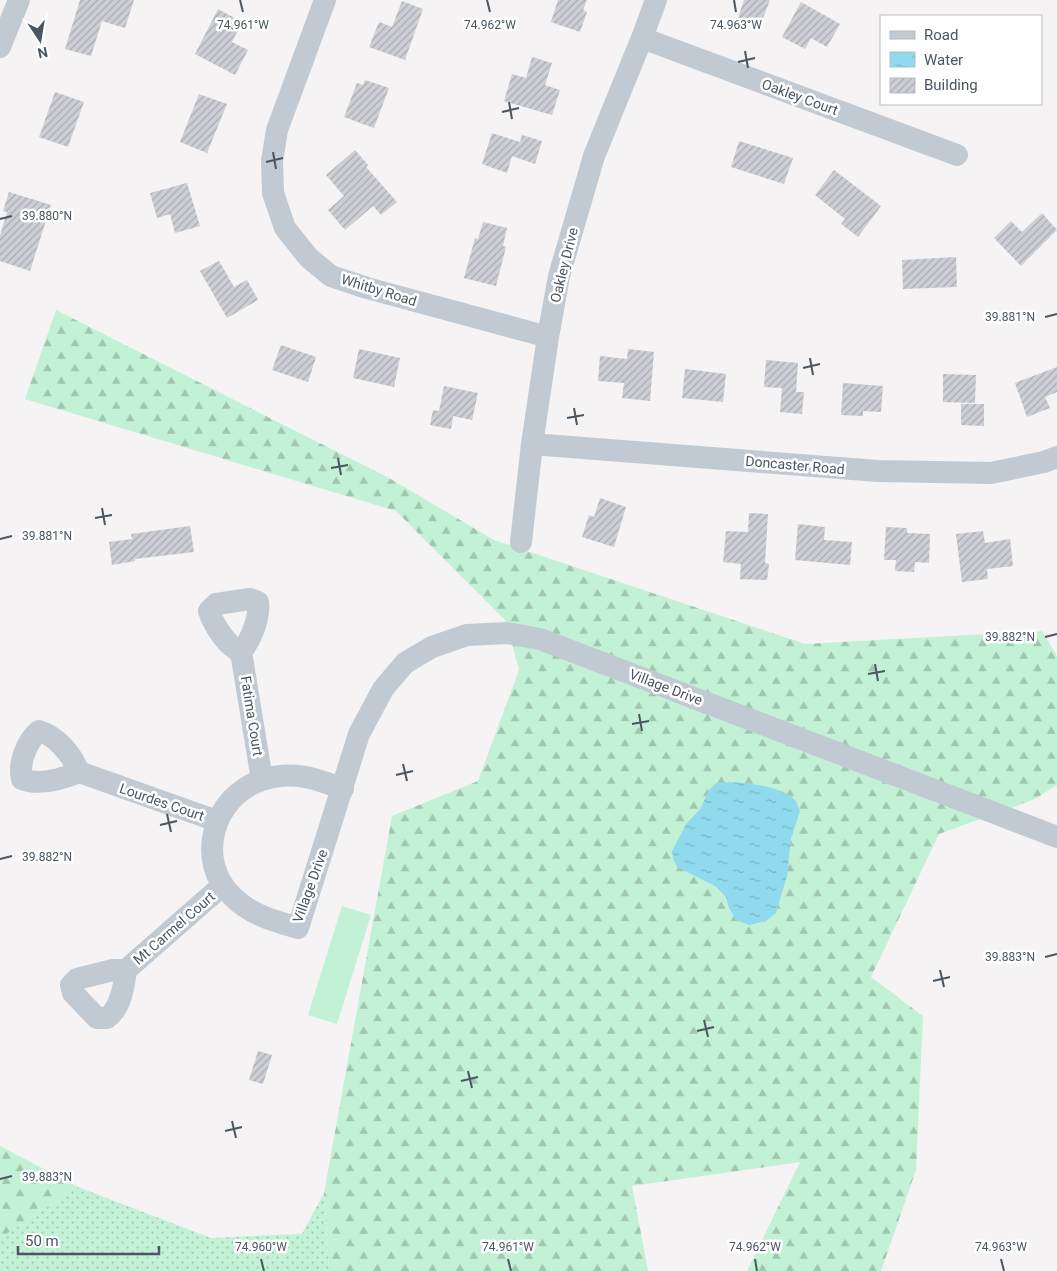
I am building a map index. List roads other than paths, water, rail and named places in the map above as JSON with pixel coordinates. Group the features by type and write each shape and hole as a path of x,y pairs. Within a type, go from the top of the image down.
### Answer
{"street":[{"path":"0,47 19,0"},
{"name":"Whitby Road","path":"325,0 277,130 272,161 273,194 285,228 309,258 331,276 367,288 548,337"},
{"name":"Oakley Drive","path":"521,542 532,444 548,337 560,276 594,156 656,0"},
{"name":"Oakley Court","path":"642,38 957,155"},
{"name":"Doncaster Road","path":"532,444 878,472 991,474 1057,458"},
{"name":"Village Drive","path":"343,789 313,777 298,775 262,780 240,791 222,811 213,836 215,866 223,885 231,896 264,918 298,928 343,789 359,734 383,689 405,663 432,647 467,635 508,633 540,639 1057,837"},
{"name":"Fatima Court","path":"241,652 262,780"},
{"name":"Lourdes Court","path":"79,772 217,821"},
{"name":"Mt Carmel Court","path":"126,970 223,885"}],"water":[{"path":"730,782 764,786 782,791 795,800 800,811 791,839 787,876 776,913 766,921 749,925 736,920 729,908 726,897 715,886 677,867 673,859 672,851 686,824 701,808 708,791 716,783"}]}
